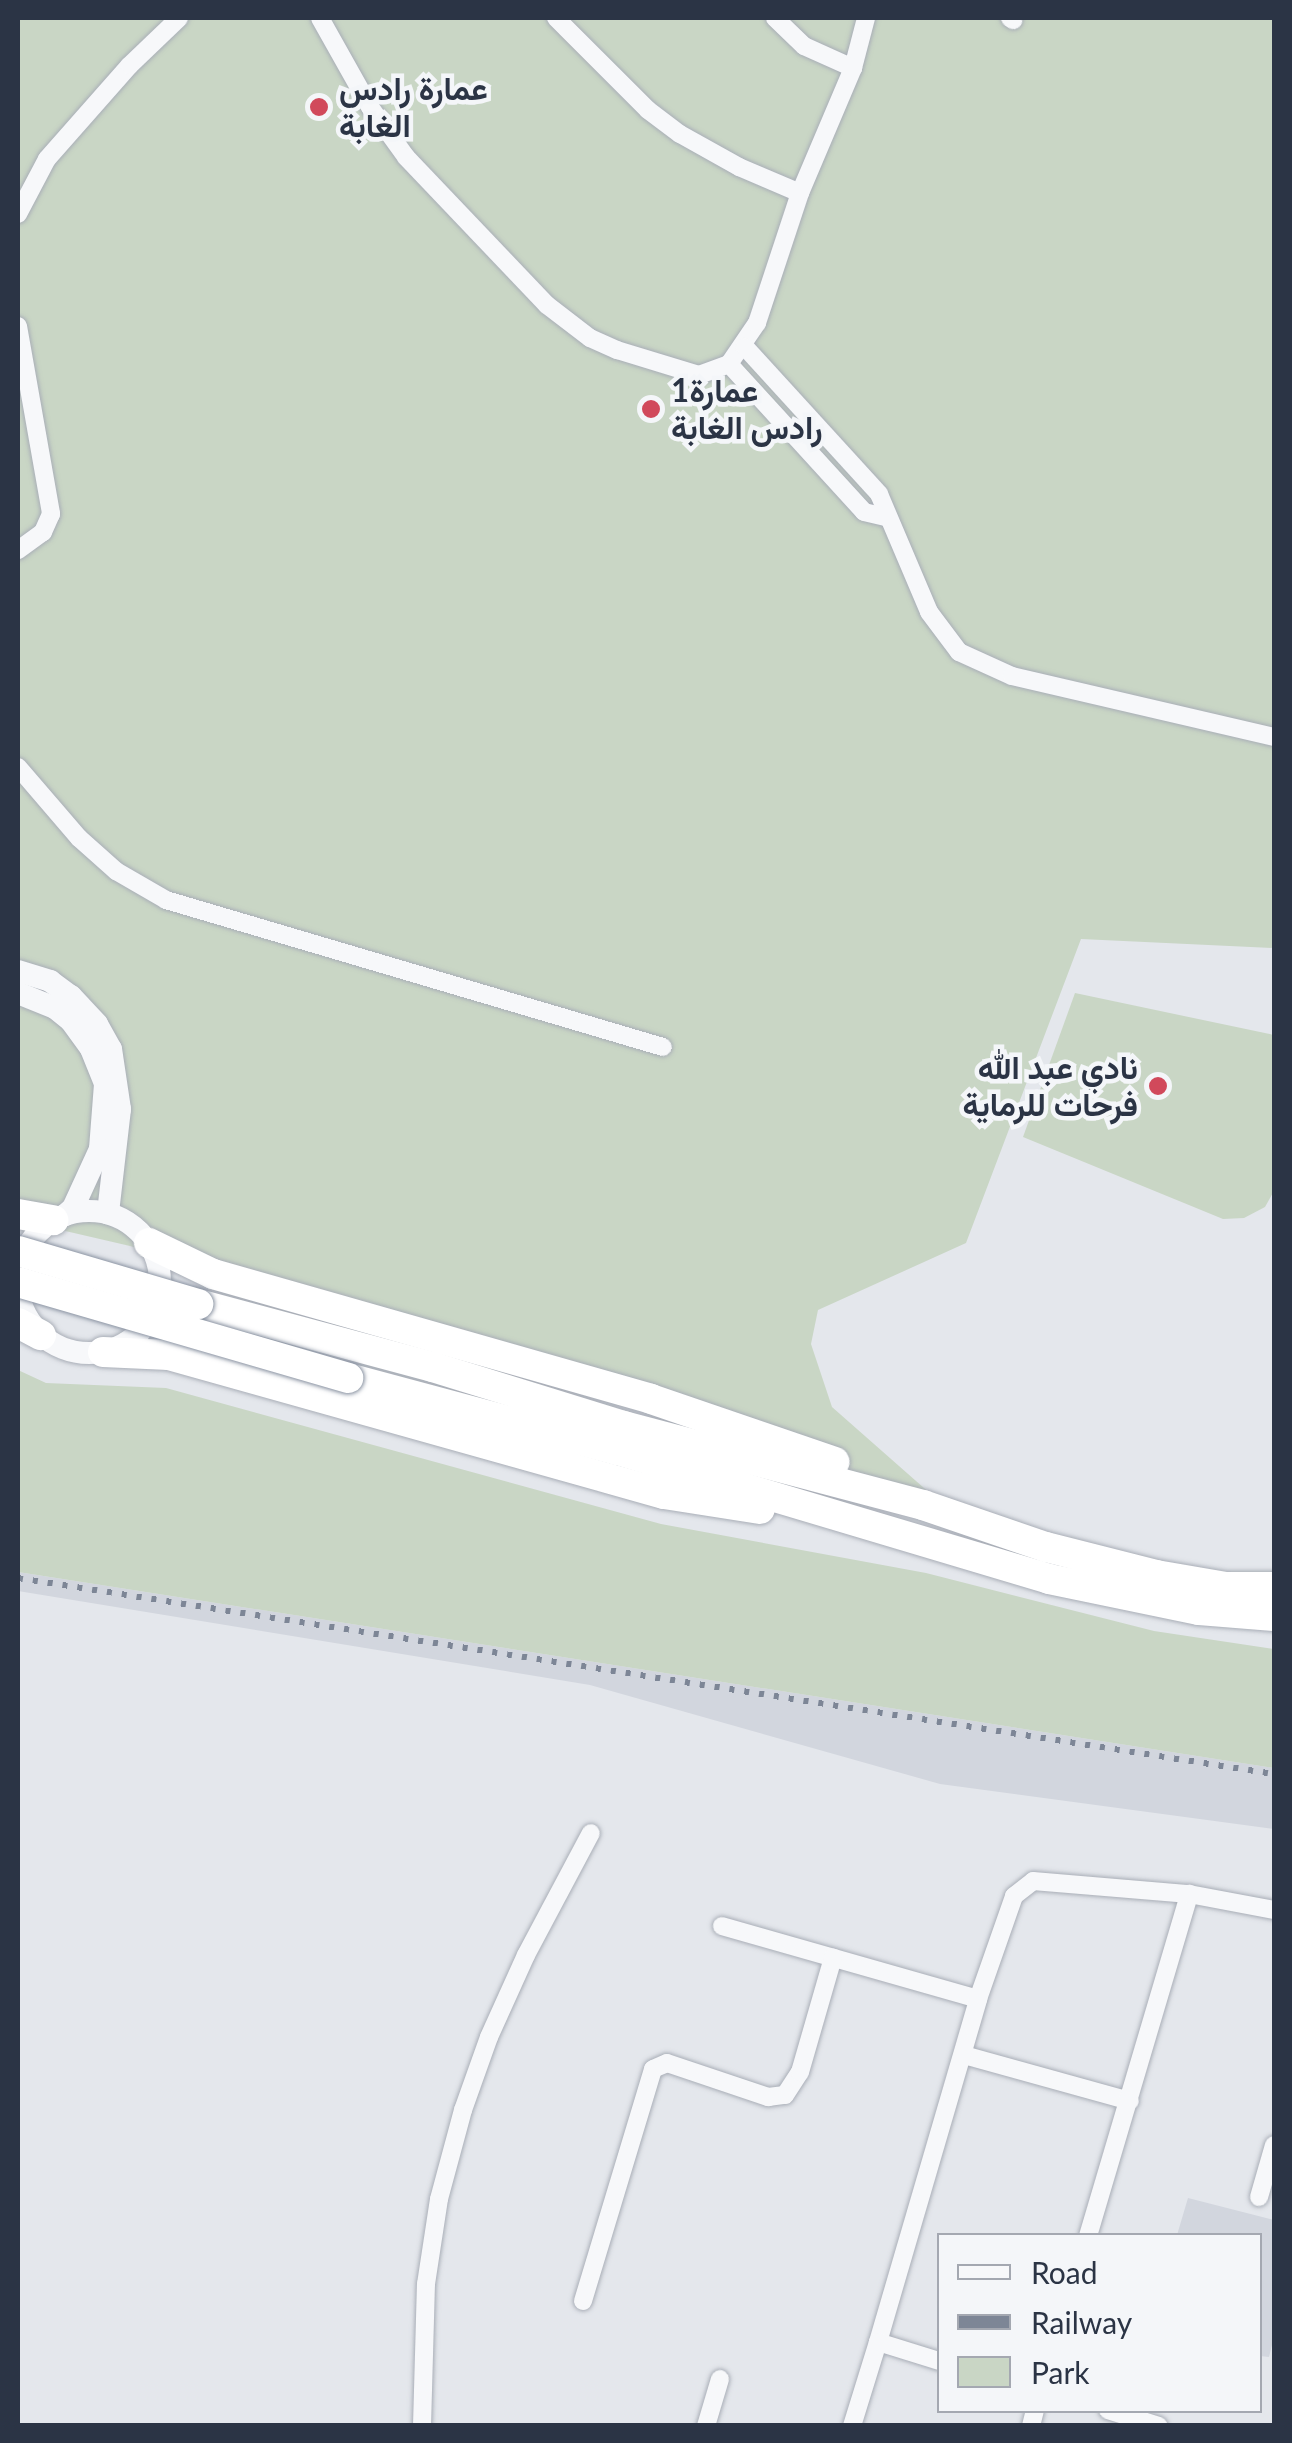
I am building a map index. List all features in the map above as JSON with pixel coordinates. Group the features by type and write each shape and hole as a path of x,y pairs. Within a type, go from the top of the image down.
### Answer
{"highway":[{"path":"18,1214 59,1218"},
{"path":"148,1243 213,1274 650,1399 865,1472 923,1504"},
{"path":"18,1250 433,1367 872,1527 1049,1579 1200,1610 1274,1616"},
{"path":"18,1282 620,1438 923,1504 1046,1547 1156,1575 1226,1586 1274,1587"},
{"path":"103,1352 169,1355 664,1494 872,1527"}],"street":[{"path":"18,214 47,158 106,90 179,18"},
{"path":"320,18 370,107 406,158 546,305 590,338 644,361 699,375 730,364 745,347 766,298 800,194 853,68 866,18"},
{"path":"556,18 648,110 680,134 739,167 800,194"},
{"path":"775,18 804,46 853,68"},
{"path":"18,326 51,514 42,532 18,550"},
{"path":"745,347 879,494 929,612 959,652 1012,676 1274,738"},
{"path":"730,364 864,512 886,518"},
{"path":"18,767 78,838 116,871 166,900 663,1047"},
{"path":"18,971 50,981 71,996 97,1024 110,1049 120,1109 108,1213"},
{"path":"18,993 55,1008 71,1021 97,1060 105,1084 100,1149 72,1208 59,1218 33,1238 21,1261 18,1288 25,1313 30,1329 81,1353 103,1352 125,1344 143,1329 155,1310 160,1287 158,1264 148,1243 131,1224 108,1213 59,1218"},
{"path":"422,2426 426,2284 439,2199 463,2110 488,2037 526,1955 591,1833"},
{"path":"852,2426 978,1998 1003,1917 1014,1896 1033,1881 1189,1894 1274,1910"},
{"path":"1089,2233 1189,1894"},
{"path":"722,1926 978,1998"},
{"path":"582,2300 653,2069 667,2064 768,2096 784,2095 800,2072 833,1958"},
{"path":"964,2055 1130,2102"},
{"path":"1259,2197 1274,2145"},
{"path":"878,2342 937,2360"},
{"path":"706,2426 720,2378"},
{"path":"1118,2413 1160,2426"}],"shaded area":[{"path":"18,1572 1274,1768 1274,1829 940,1784 590,1685 18,1591"},
{"path":"1188,2198 1274,2220 1274,2337 1269,2357 1262,2356 1262,2233 1178,2233"}],"green space":[{"path":"18,18 1274,18 1274,948 1081,939 966,1243 818,1310 811,1344 832,1407 941,1503 691,1415 130,1246 18,1220"},
{"name":"نادي عبد الله فرحات للرماية","path":"1075,993 1274,1035 1274,1191 1265,1207 1244,1218 1223,1219 1023,1137"},
{"path":"18,1370 46,1383 166,1388 661,1524 926,1573 1154,1631 1274,1649 1274,1768 18,1572"}],"railway":[{"path":"18,1578 1274,1774"}],"place":[{"name":"عمارة رادس الغابة","path":"319,107"},
{"name":"1عمارة رادس الغابة","path":"651,409"},
{"name":"نادي عبد الله فرحات للرماية","path":"1158,1086"}]}
